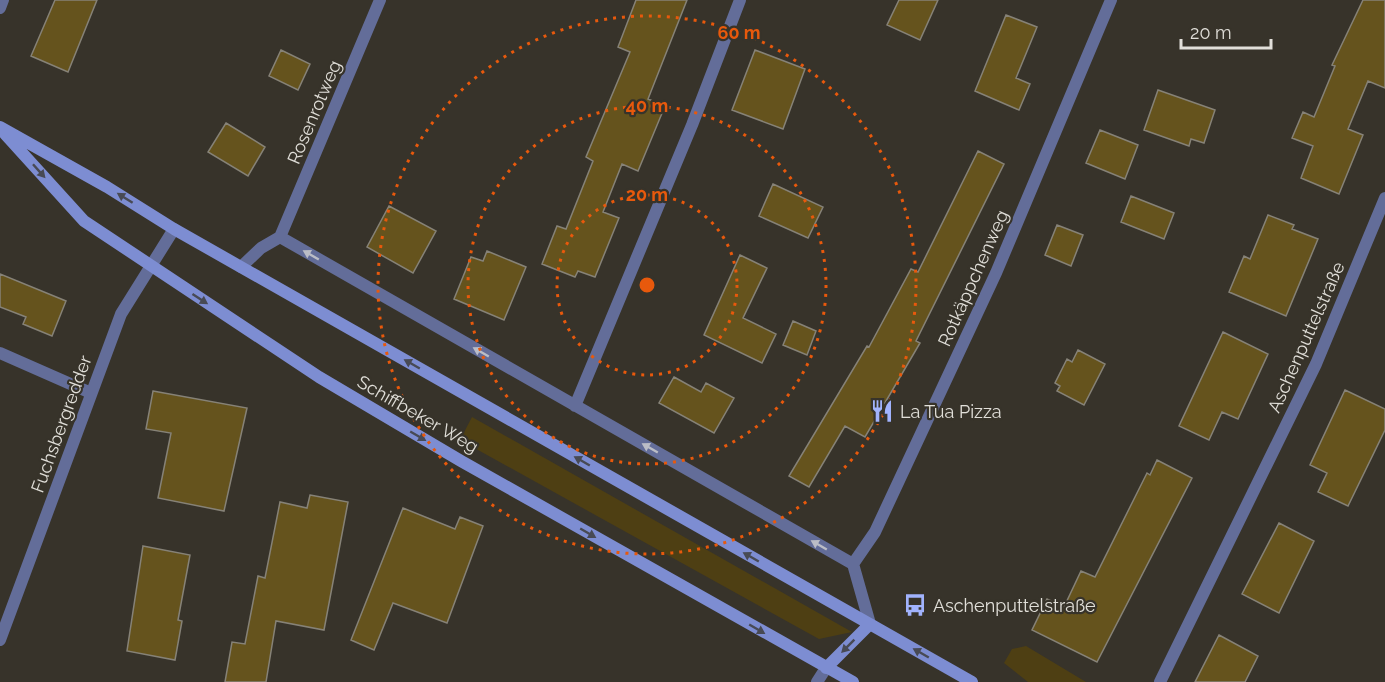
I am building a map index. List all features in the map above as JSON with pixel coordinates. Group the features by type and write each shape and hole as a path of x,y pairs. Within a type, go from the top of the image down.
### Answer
{"main road":[{"name":"Schiffbeker Weg","path":"0,128 972,682"},
{"name":"Schiffbeker Weg","path":"0,128 84,221 319,377 853,682"},
{"path":"826,668 870,624"}],"street":[{"path":"0,8 3,0"},
{"name":"Rosenrotweg","path":"280,237 380,0"},
{"path":"575,406 687,136 740,0"},
{"name":"Rotkäppchenweg","path":"853,564 875,532 982,305 1111,0"},
{"name":"Aschenputtelstraße","path":"1160,682 1316,364 1385,198"},
{"name":"Fuchsbergredder","path":"0,640 121,314 174,229"},
{"path":"241,267 261,248 280,237 853,564 870,624"},
{"path":"0,353 91,393"},
{"path":"817,682 826,668"}],"shaded area":[{"path":"472,417 852,632 819,639 460,440"},
{"path":"1026,646 1086,682 1028,682 1004,663 1012,649"}],"building":[{"path":"55,0 97,0 68,72 31,56"},
{"path":"636,0 687,0 648,99 665,106 638,171 622,164 603,212 619,218 595,277 578,271 575,277 542,264 557,226 566,229 593,161 586,157 630,52 618,47"},
{"path":"899,0 938,0 920,40 887,25"},
{"path":"1363,0 1385,0 1385,88 1368,81 1348,129 1363,135 1339,194 1301,178 1313,146 1292,138 1303,112 1314,117 1335,66 1332,65"},
{"path":"1006,15 1037,27 1016,78 1030,84 1019,110 975,91"},
{"path":"281,50 310,64 298,90 269,76"},
{"path":"755,50 805,69 783,129 732,110"},
{"path":"1158,90 1215,110 1204,143 1191,139 1189,146 1144,130"},
{"path":"226,123 265,147 248,176 208,152"},
{"path":"1100,130 1138,145 1125,179 1086,163"},
{"path":"978,151 1004,164 916,341 920,343 865,437 845,426 809,487 789,476 867,346 869,347 911,269 918,272"},
{"path":"773,184 823,207 808,238 759,216"},
{"path":"1131,196 1174,213 1164,239 1121,222"},
{"path":"389,206 436,231 413,273 367,247"},
{"path":"1268,215 1294,225 1292,229 1318,239 1286,316 1229,292 1244,256 1250,259"},
{"path":"1057,225 1083,235 1071,266 1045,255"},
{"path":"487,251 526,267 504,320 454,299 471,257 483,261"},
{"path":"740,255 767,268 743,318 776,334 762,363 704,335"},
{"path":"0,274 66,301 52,336 23,324 26,317 0,307"},
{"path":"793,321 816,331 807,355 783,345"},
{"path":"1223,332 1268,354 1238,419 1222,412 1209,440 1179,426"},
{"path":"1078,350 1105,364 1084,405 1057,391 1060,386 1055,383 1067,359 1072,362"},
{"path":"674,377 701,392 706,383 734,398 714,433 659,403"},
{"path":"1345,390 1385,409 1385,430 1348,506 1318,492 1327,473 1310,465"},
{"path":"153,391 247,408 224,511 158,498 171,433 146,429"},
{"path":"1157,460 1192,478 1097,662 1032,630 1047,599 1064,607 1081,571 1095,577 1147,473 1150,475"},
{"path":"310,495 348,502 324,630 276,621 266,682 225,682 232,642 245,644 258,576 265,578 280,502 307,508"},
{"path":"403,508 455,529 460,517 483,526 447,623 393,603 374,650 351,640"},
{"path":"1279,523 1314,541 1279,613 1242,594"},
{"path":"143,546 190,555 178,620 182,621 175,660 127,651"},
{"path":"1219,635 1258,656 1245,682 1195,682"}],"place":[{"name":"La Tua Pizza","path":"882,411"},
{"name":"Aschenputtelstraße","path":"915,605"}]}
